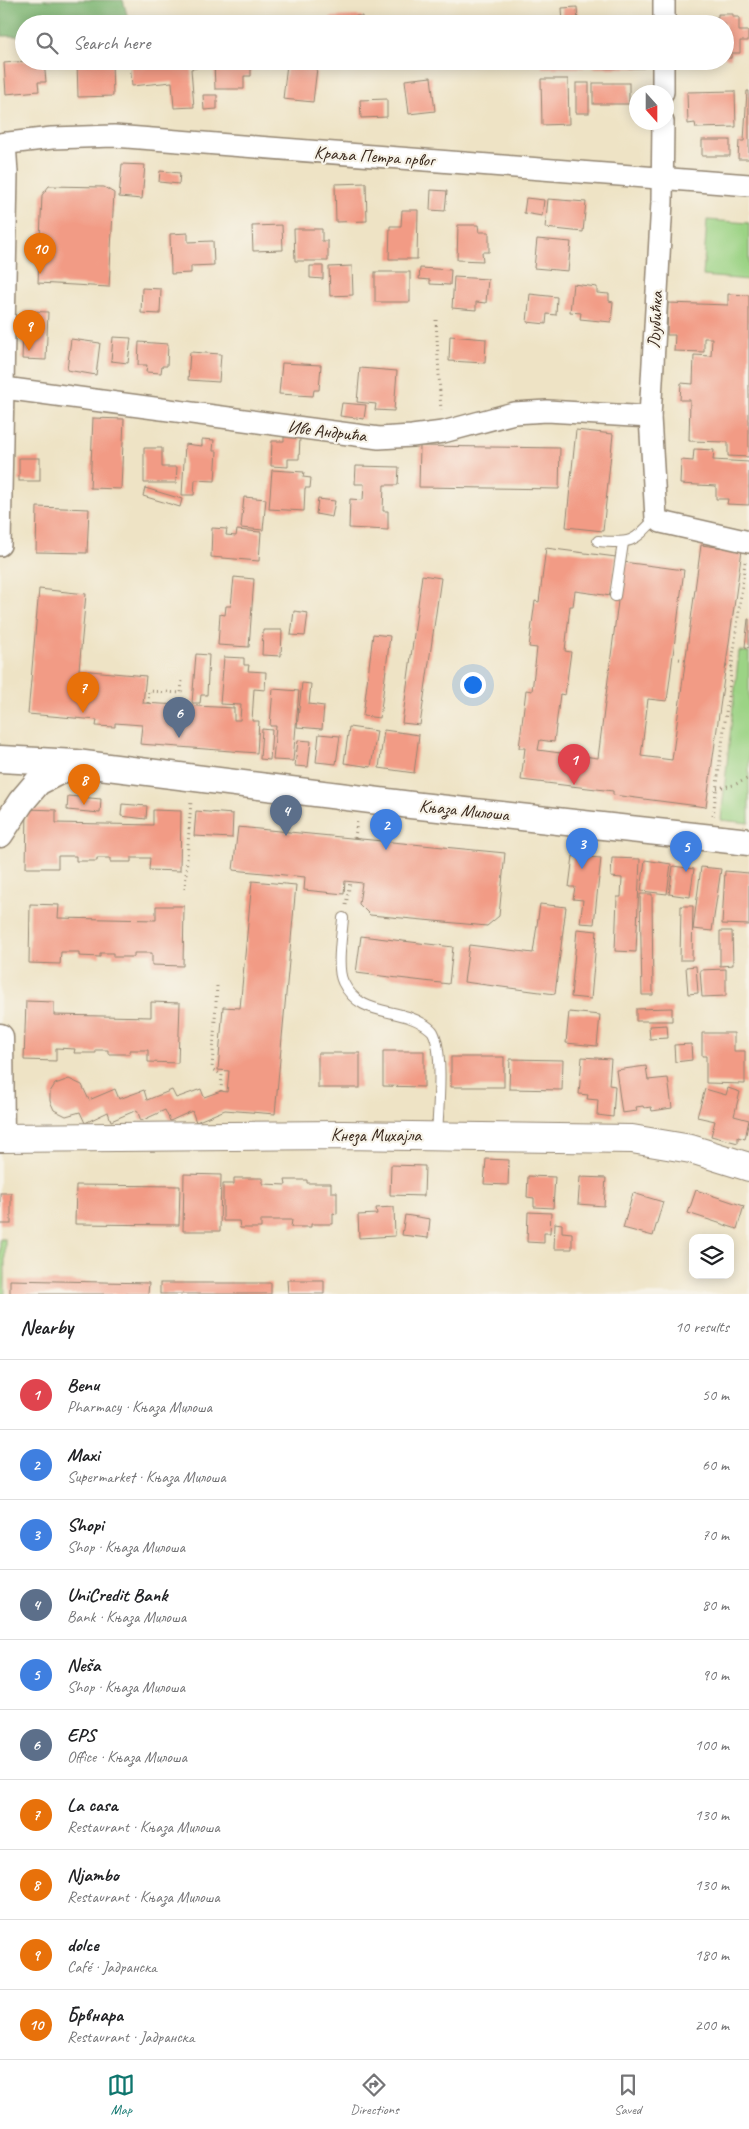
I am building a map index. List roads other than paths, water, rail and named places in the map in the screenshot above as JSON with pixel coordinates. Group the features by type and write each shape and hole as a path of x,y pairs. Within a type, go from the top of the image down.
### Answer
{"main road":[{"name":"Кнеза Михајла","path":"1,1138 437,1136 632,1138 690,1149 749,1167"}],"street":[{"path":"664,0 664,15"},
{"path":"663,70 663,85"},
{"name":"Љубићка","path":"656,518 650,417 663,130"},
{"name":"Краља Петра првог","path":"3,144 52,138 114,136 749,185"},
{"path":"0,545 7,168 3,144"},
{"name":"Иве Андрића","path":"4,388 378,438 443,432 514,413 555,412 650,417"},
{"path":"656,518 661,522 748,541"},
{"name":"Књаза Милоша","path":"0,759 76,762 411,805 749,842"},
{"path":"0,834 21,802 38,782 76,762"},
{"path":"0,1037 1,1138"}],"lane":[{"path":"598,540 623,543 639,536 656,518"},
{"path":"615,596 623,543"},
{"path":"343,918 340,968 342,982 364,1006 415,1018 432,1030 438,1046 437,1136"}],"place":[{"name":"Брвнара","path":"40,274"},
{"name":"dolce","path":"29,351"},
{"name":"La casa","path":"83,713"},
{"name":"EPS","path":"179,738"},
{"name":"Benu","path":"574,785"},
{"name":"Njambo","path":"84,805"},
{"name":"UniCredit Bank","path":"286,836"},
{"name":"Maxi","path":"386,850"},
{"name":"Shopi","path":"582,869"},
{"name":"Neša","path":"686,872"}]}
